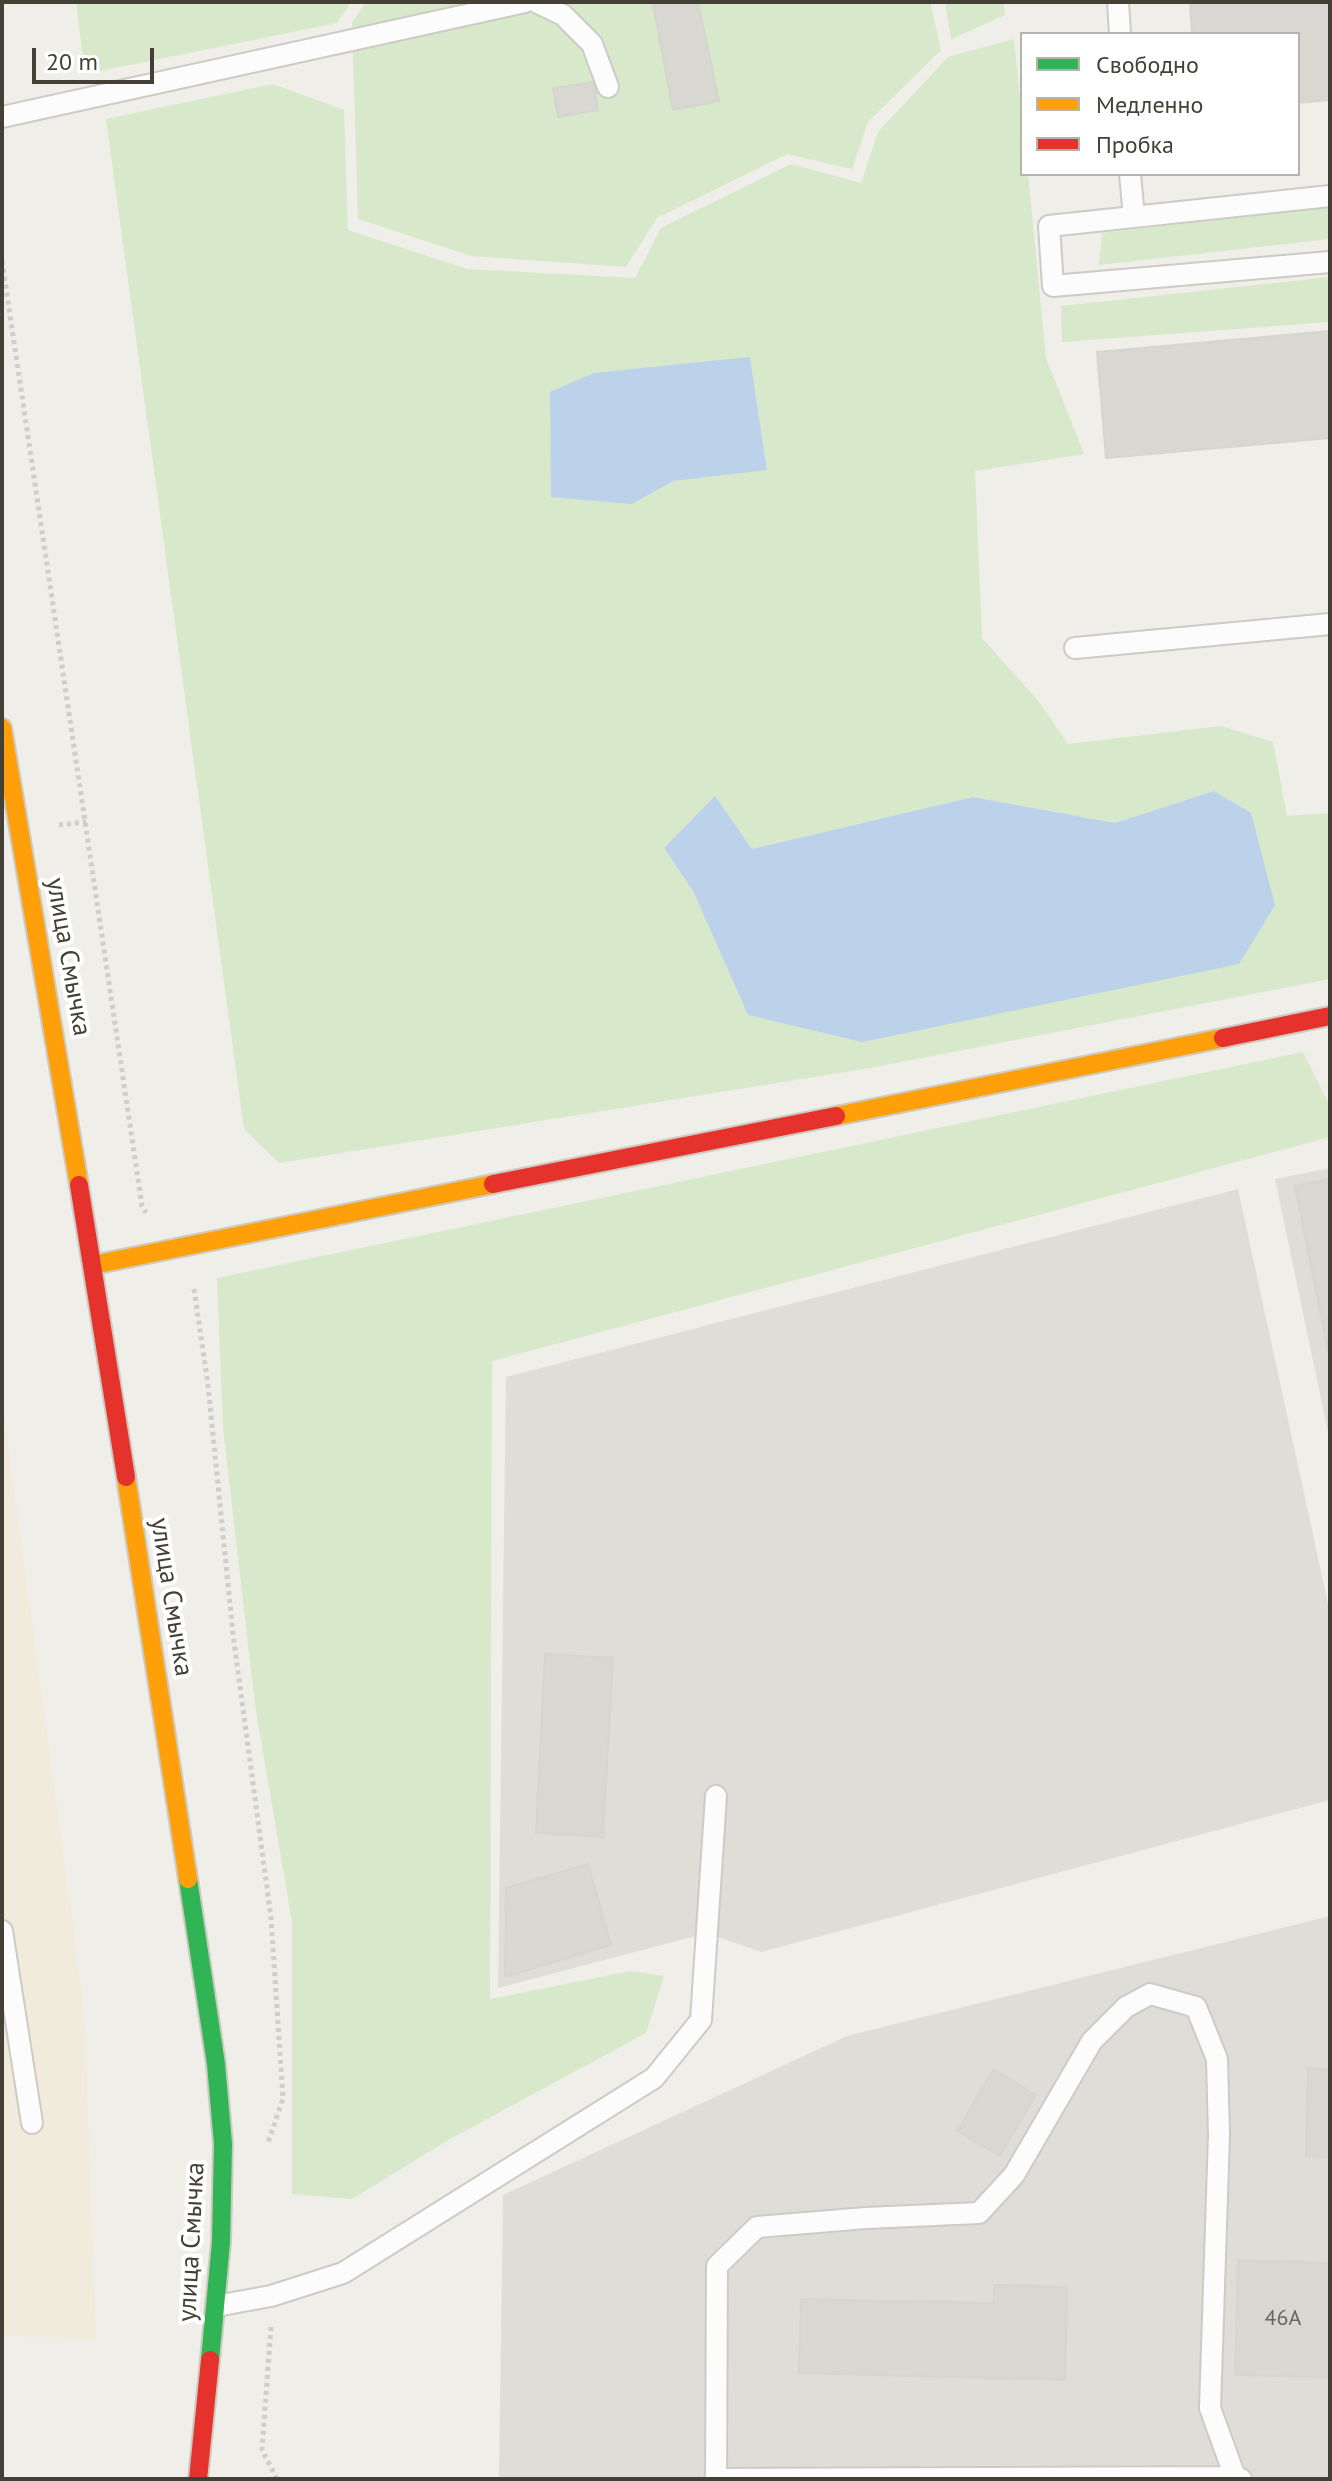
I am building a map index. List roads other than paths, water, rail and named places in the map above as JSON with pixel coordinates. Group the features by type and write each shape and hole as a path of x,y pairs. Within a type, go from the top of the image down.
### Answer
{"street":[{"name":"улица Смычка","path":"2,728 93,1265 216,2064 223,2144 221,2242 198,2479"},
{"path":"93,1265 1330,1016"}],"lane":[{"path":"2,117 525,2"},
{"path":"536,2 563,15 592,44 608,87"},
{"path":"1118,2 1120,32"},
{"path":"1130,176 1134,217"},
{"path":"1330,196 1049,226 1053,286 1330,262"},
{"path":"1075,648 1330,624"},
{"path":"216,2306 271,2296 343,2273 654,2078 701,2020 716,1796"},
{"path":"2,1931 32,2123"},
{"path":"1150,1994 1196,2007 1217,2059 1219,2135 1210,2408 1238,2478 716,2478 717,2266 757,2227 979,2213 1014,2175 1092,2041 1126,2007 1150,1994"}],"water":[{"path":"750,357 767,470 673,481 632,504 551,497 550,392 594,373"},
{"path":"1214,791 1251,813 1275,905 1239,964 862,1042 748,1015 693,891 664,848 715,796 752,849 973,797 1115,823"}]}
